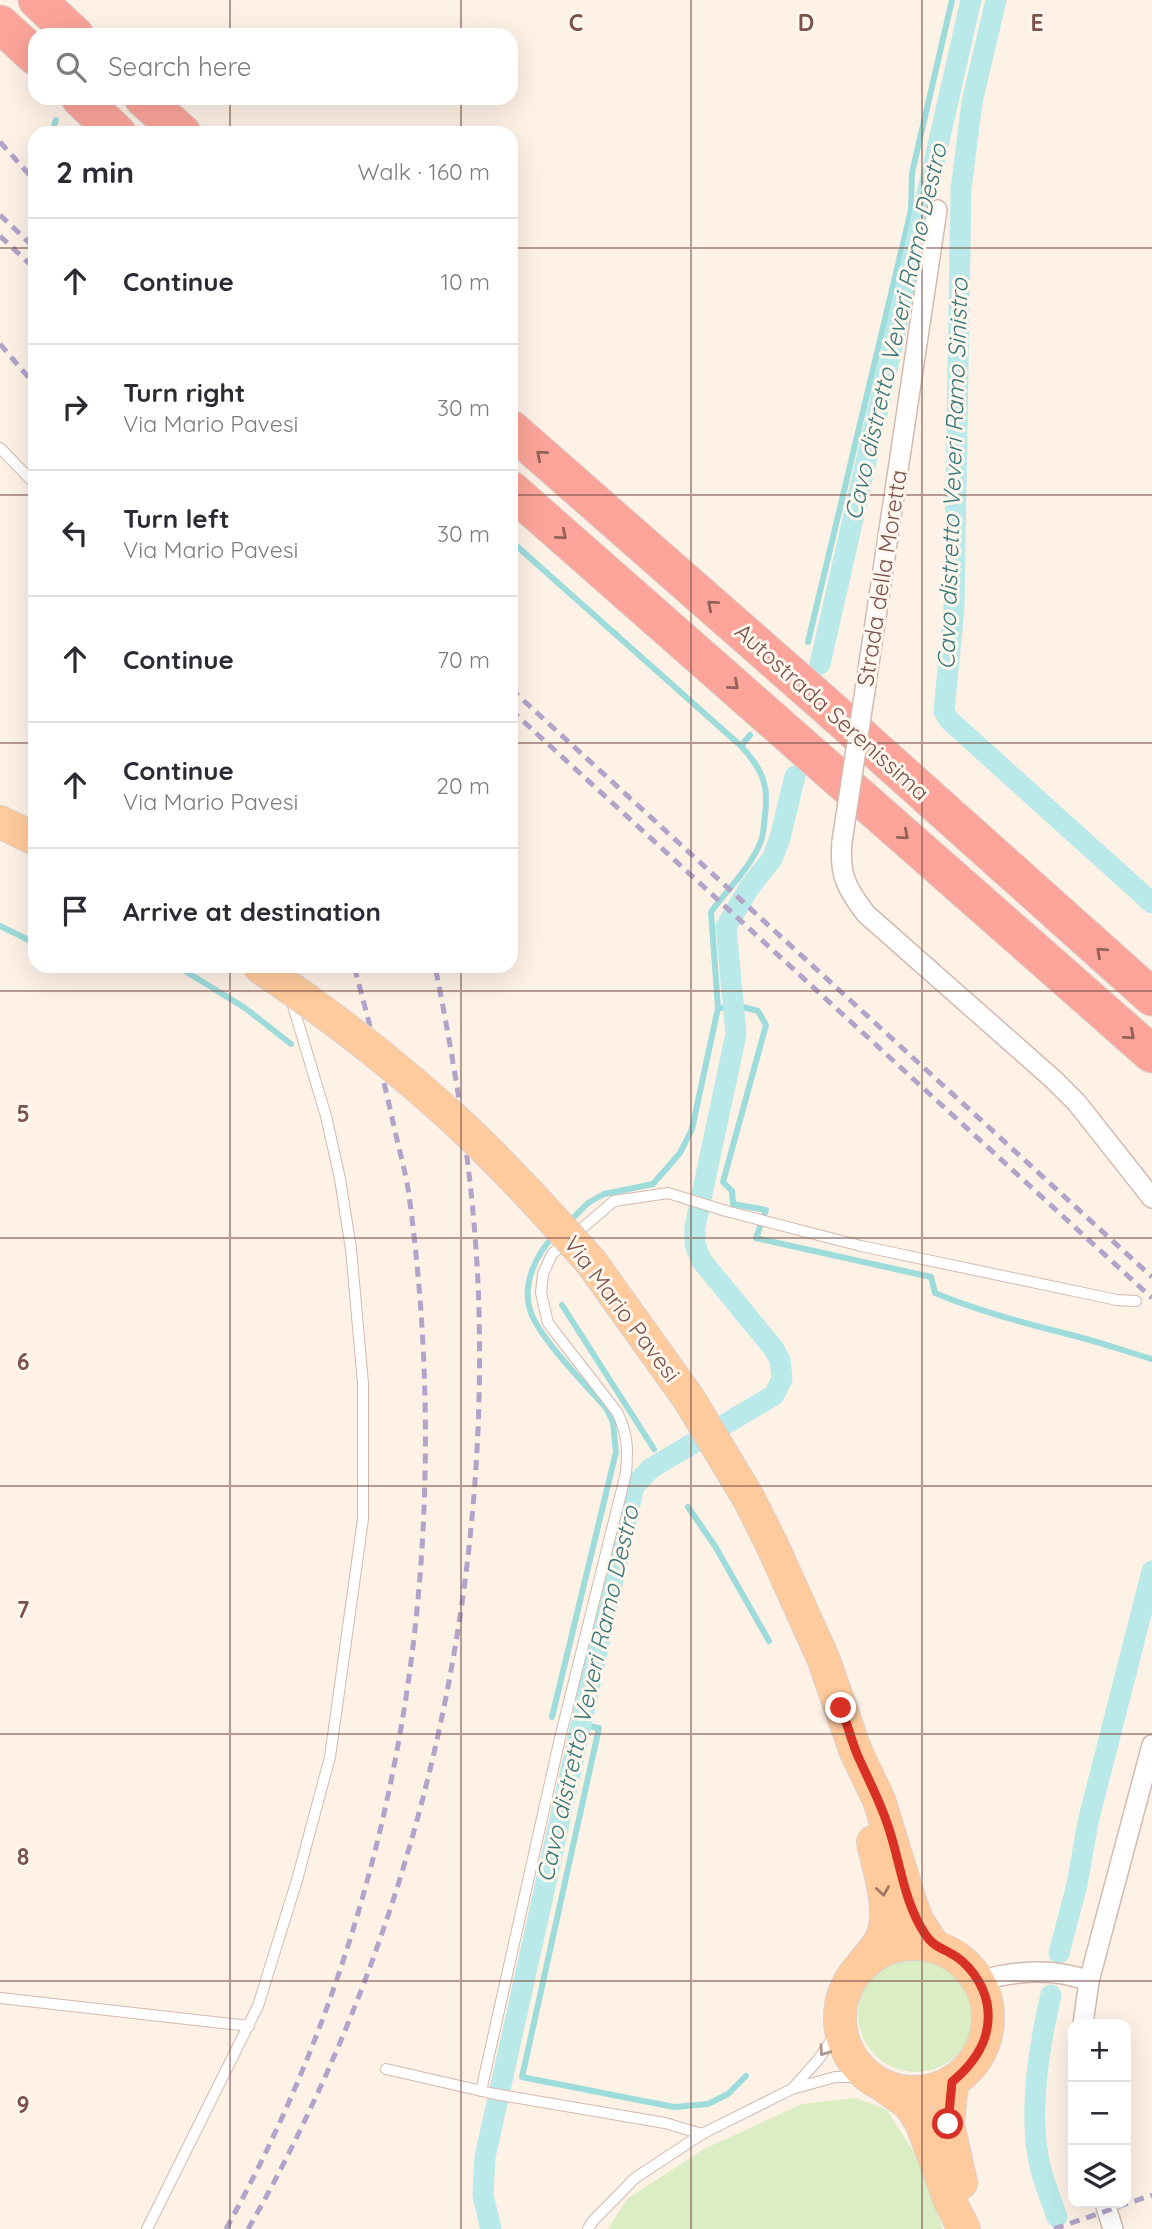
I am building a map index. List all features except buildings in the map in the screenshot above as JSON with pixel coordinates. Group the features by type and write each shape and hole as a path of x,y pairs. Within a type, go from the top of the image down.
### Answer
{"highway":[{"path":"37,0 67,28"},
{"path":"0,24 28,50"},
{"path":"87,105 110,126"},
{"path":"152,105 174,126"},
{"name":"Autostrada Serenissima","path":"518,435 1152,997"},
{"name":"Autostrada Serenissima","path":"518,497 1152,1054"}],"main road":[{"path":"0,822 28,836"},
{"name":"Via Mario Pavesi","path":"268,973 336,1022 466,1130 548,1213 591,1262 661,1357 749,1499 823,1658 856,1752"},
{"path":"856,1752 888,1824 911,1905 918,1922 934,1946"},
{"path":"856,1752 885,1910 883,1934 879,1944 849,1980 840,2004 840,2029 848,2053 863,2073 909,2104 921,2122 950,2200 964,2229"},
{"path":"864,1962 885,1948 909,1943 934,1946 967,1965 978,1980 986,2002 988,2025 982,2048 970,2067 952,2082 931,2090 908,2092 885,2087"},
{"path":"952,2082 950,2138 971,2229"}],"street":[{"name":"Strada della Moretta","path":"937,210 842,842 841,871 851,895 866,914 1053,1079 1077,1103 1143,1190 1152,1198"},
{"path":"1084,2019 1089,1981 1152,1745"},
{"path":"978,1980 1013,1972 1037,1971 1069,1973 1089,1981"},
{"path":"1107,2208 1113,2229"}],"lane":[{"path":"0,448 28,477"},
{"path":"147,2229 258,2006 297,1880 330,1757 363,1519 363,1383 351,1250 340,1179 326,1116 283,973"},
{"path":"481,2091 560,1738 626,1474 628,1444 625,1428 617,1412 548,1323 541,1293 543,1274 552,1254 614,1201 668,1193 754,1219 861,1246 1117,1300 1136,1301"},
{"path":"0,1998 249,2026"},
{"path":"792,2089 818,2060 836,2033 840,2004"},
{"path":"386,2069 495,2094 665,2123 702,2134"},
{"path":"589,2229 593,2221 635,2178 702,2134 792,2089 835,2077 850,2077 885,2087"}],"green space":[{"path":"916,1956 938,1960 957,1973 970,1992 974,2014 970,2036 957,2055 938,2068 916,2072 894,2068 875,2055 862,2036 858,2014 862,1992 875,1973 894,1960"},
{"path":"856,2098 887,2110 918,2159 943,2229 608,2229 627,2199 704,2149 802,2104"}],"waterway":[{"path":"808,642 911,210 912,173 952,0"},
{"name":"Cavo distretto Veveri Ramo Destro","path":"820,664 971,0"},
{"name":"Cavo distretto Veveri Ramo Sinistro","path":"996,0 972,102 961,189 954,608 944,711 949,720 1152,903"},
{"path":"54,126 56,120"},
{"path":"518,547 741,746 759,770 766,794 763,831 757,851 711,912 718,1008 692,1129 680,1153 653,1184 604,1194 588,1203 567,1224"},
{"path":"741,746 750,735"},
{"name":"Cavo distretto Veveri Ramo Destro","path":"491,2229 483,2195 485,2157 634,1486 650,1469 774,1395 782,1379 780,1360 774,1349 701,1260 695,1244 695,1227 736,1034 726,927 749,888 772,859 780,838 795,776"},
{"path":"0,926 28,940"},
{"path":"188,973 245,1008 291,1044"},
{"path":"718,1008 743,1007 758,1011 766,1025 723,1182 732,1191 733,1204 766,1210 756,1238 931,1277 935,1293 992,1313 1152,1359"},
{"path":"552,1717 616,1452 613,1422 606,1408 552,1347 530,1310 528,1290 532,1270 554,1236"},
{"path":"562,1305 654,1449"},
{"path":"688,1507 715,1546 769,1641"},
{"name":"Cavo distretto Veveri Ramo Sinistro","path":"1059,1953 1077,1885 1088,1822 1152,1571"},
{"path":"589,1726 599,1728 522,2077 674,2107 708,2104 728,2094 746,2076"},
{"name":"Cavo distretto Veveri Ramo Sinistro","path":"1051,1995 1036,2080 1035,2125 1040,2166 1057,2217"}],"railway":[{"path":"0,142 28,173"},
{"path":"0,215 28,241"},
{"path":"0,236 28,262"},
{"path":"0,344 28,377"},
{"path":"518,695 1152,1277"},
{"path":"518,716 1152,1298"},
{"path":"226,2229 286,2108 335,1984 373,1857 401,1727 418,1596 425,1463 422,1329 409,1195 381,1069 356,973"},
{"path":"248,2229 314,2101 354,2008 389,1912 419,1814 442,1715 460,1615 472,1514 479,1413 479,1311 470,1181 436,973"},
{"path":"1054,2229 1152,2195"}],"route":[{"path":"841,1708 856,1752 888,1824 918,1922 934,1946 967,1965 978,1980 986,2002 988,2025 982,2048 970,2067 952,2082 948,2124"}]}
